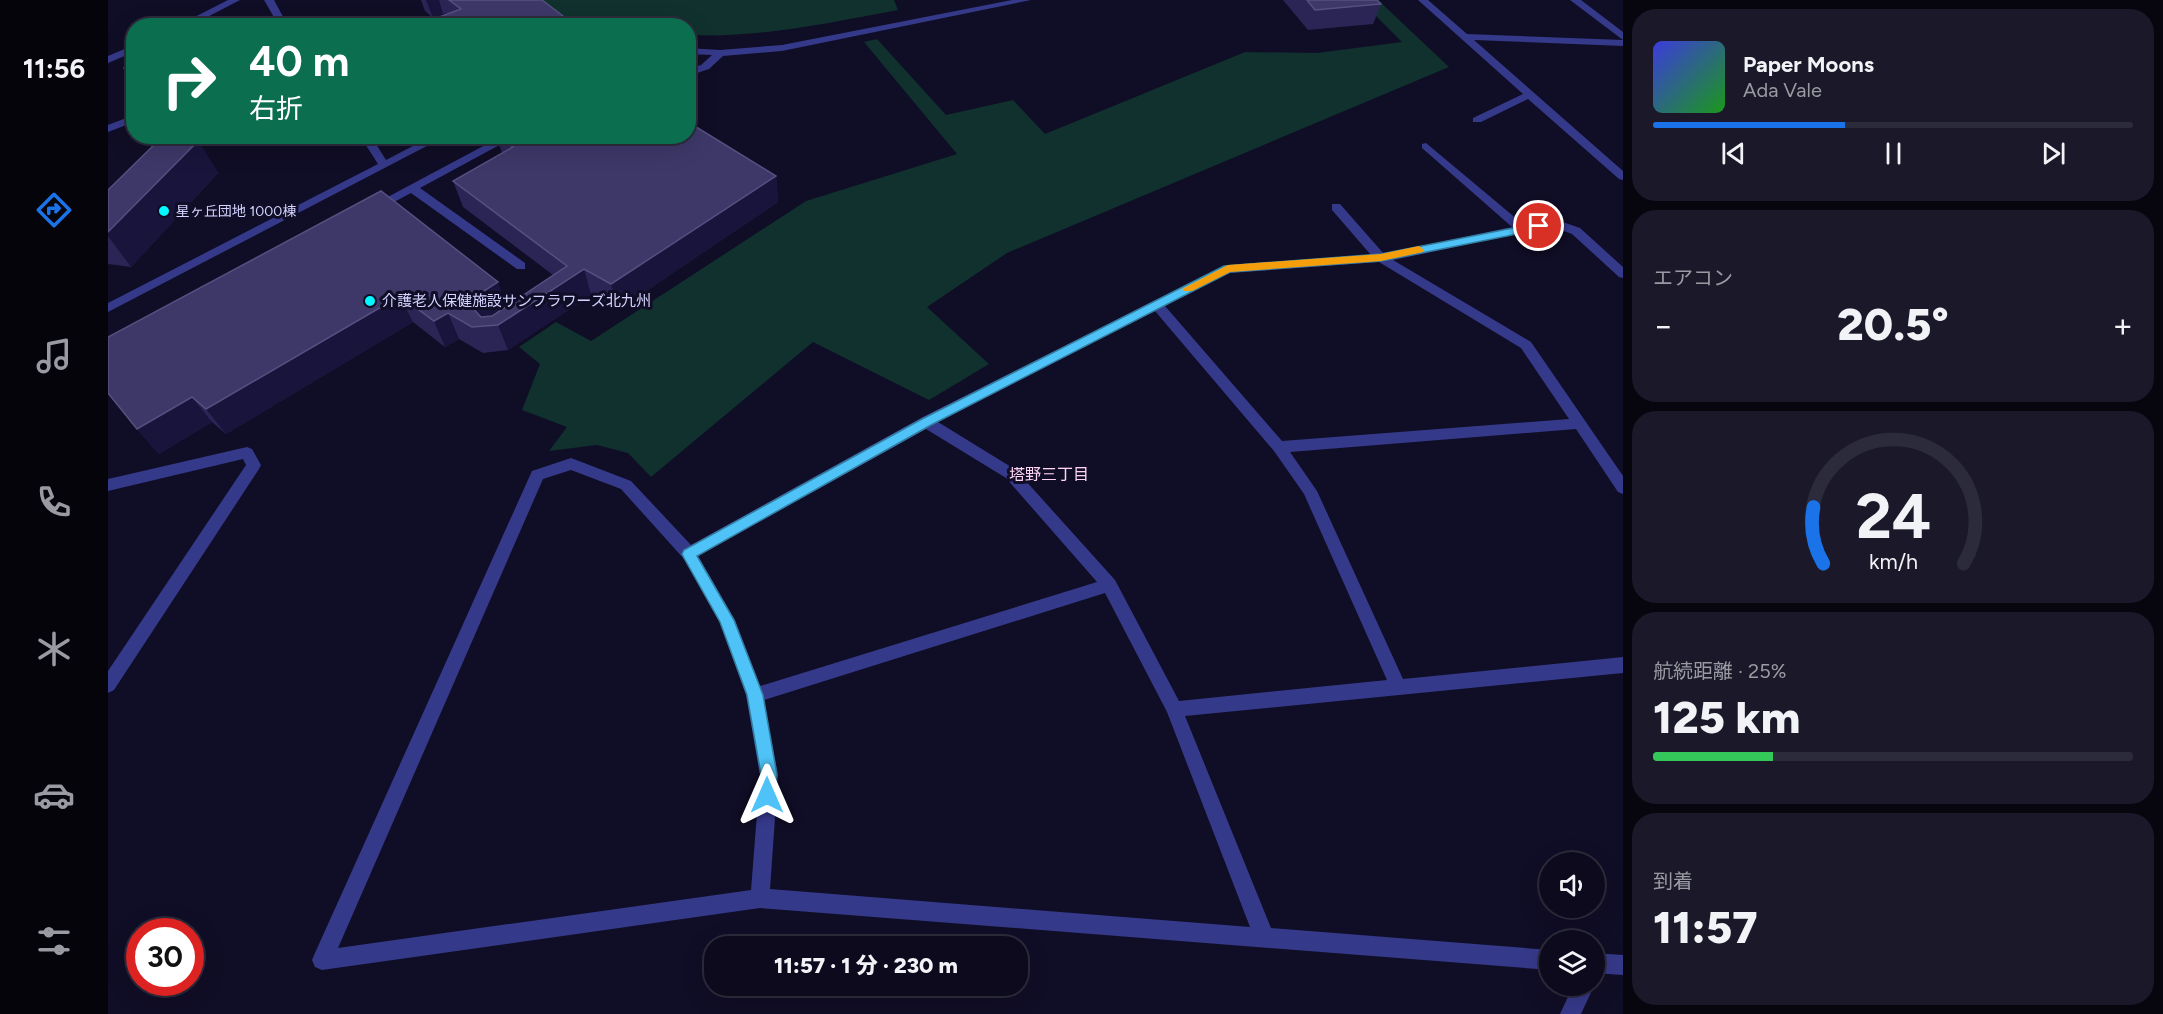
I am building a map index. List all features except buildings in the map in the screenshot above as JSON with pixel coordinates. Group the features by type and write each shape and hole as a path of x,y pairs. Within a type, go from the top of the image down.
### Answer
{"street":[{"path":"198,18 235,0"},
{"path":"269,0 279,18"},
{"path":"696,51 782,48 1026,0"},
{"path":"1423,0 1623,177"},
{"path":"1575,0 1623,36"},
{"path":"1466,37 1623,43"},
{"path":"110,56 126,51"},
{"path":"696,70 705,67 720,52"},
{"path":"1477,120 1530,94"},
{"path":"108,129 126,121"},
{"path":"370,144 384,165"},
{"path":"108,308 425,144"},
{"path":"360,215 496,144"},
{"path":"1426,146 1521,229"},
{"path":"412,188 521,266"},
{"path":"1336,207 1381,258 1526,345 1623,488"},
{"path":"689,554 926,422 1228,269 1381,258 1521,229 1557,224 1576,231 1623,274"},
{"path":"1156,304 1279,447 1310,491 1399,688"},
{"path":"926,422 1011,474 1109,585 1174,709 1265,939"},
{"path":"1279,447 1579,424"},
{"path":"108,485 247,453 254,465 108,685"},
{"path":"760,898 769,775 755,695 727,620 689,554 626,485 571,464 537,475 322,960 760,898 1539,959"},
{"path":"755,695 1109,585"},
{"path":"1174,709 1623,665"},
{"path":"1605,964 1623,965"},
{"path":"1570,1014 1579,996"}],"green space":[{"path":"534,0 894,0 898,10 768,32 715,35 696,35 696,18 559,18"},
{"path":"1360,0 1378,0 1449,67 1007,253 927,307 989,364 929,400 813,342 651,477 628,453 597,445 549,451 567,427 522,410 540,364 519,347 556,322 591,341 806,201 957,154 864,42 877,39 946,115 1013,100 1045,134 1245,52 1317,53 1402,42"}],"slow traffic":[{"path":"1188,289 1228,269 1381,258 1419,250"}],"place":[{"name":"星ヶ丘団地 1000棟","path":"164,211"},
{"name":"介護老人保健施設サンフラワーズ北九州","path":"370,301"}],"district":[{"name":"塔野三丁目","path":"1049,474"}],"route":[{"path":"767,795 769,775 755,695 727,620 689,554 926,422 1228,269 1381,258 1539,226"}]}
